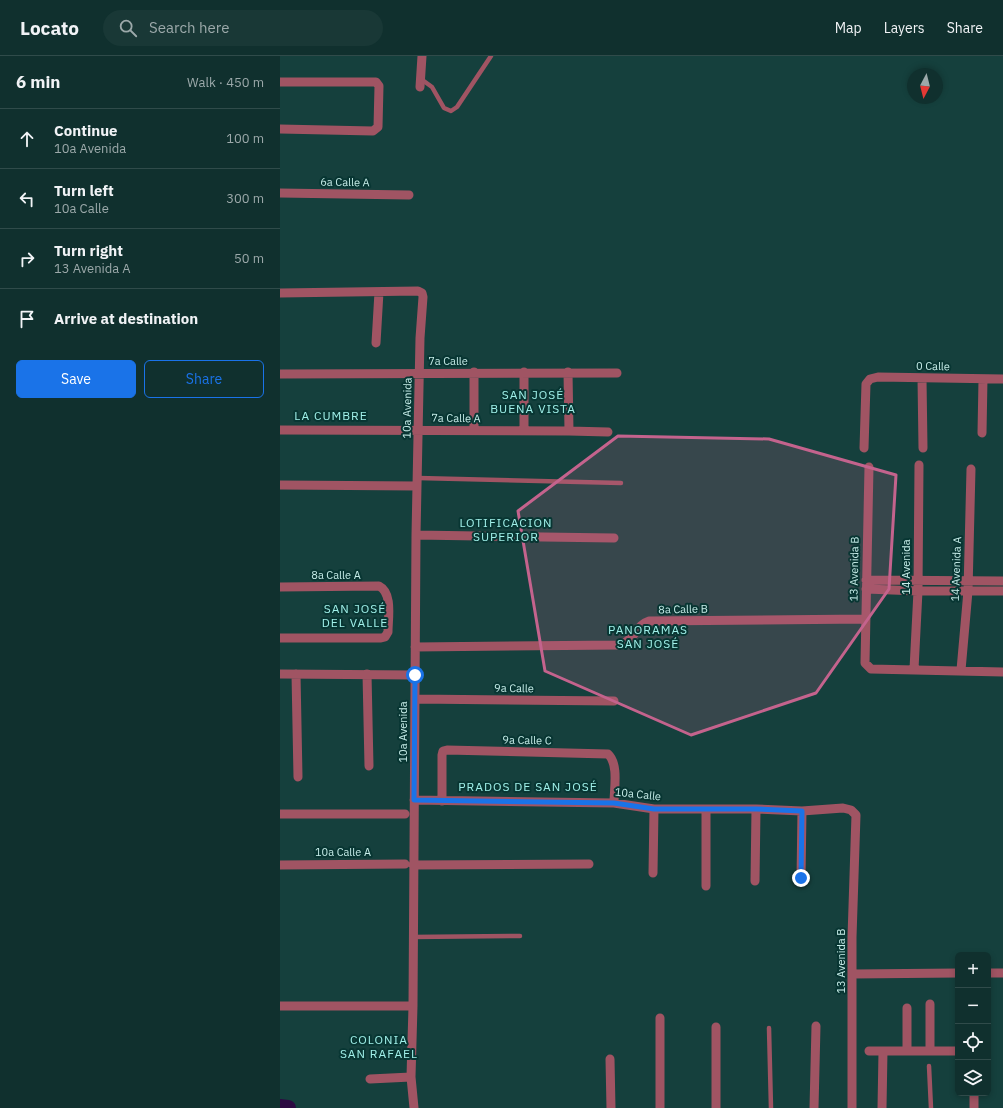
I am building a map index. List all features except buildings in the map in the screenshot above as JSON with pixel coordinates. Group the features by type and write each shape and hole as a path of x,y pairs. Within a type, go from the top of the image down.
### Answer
{"street":[{"path":"420,83 422,56"},
{"path":"280,82 376,82 379,86 378,127 373,131 280,129"},
{"name":"6a Calle A","path":"280,193 409,195"},
{"name":"10a Avenida","path":"380,292 418,291 422,293 423,297 416,535 414,800 409,864 413,1006 411,1077 414,1106"},
{"path":"280,293 380,292 376,342"},
{"path":"474,372 474,430"},
{"name":"7a Calle","path":"280,374 474,372 617,373"},
{"path":"524,372 524,431"},
{"path":"568,372 569,431"},
{"name":"0 Calle","path":"864,448 866,384 870,379 878,377 1003,378"},
{"path":"922,378 923,448"},
{"path":"982,433 983,379"},
{"name":"7a Calle A","path":"280,430 608,432"},
{"name":"14 Avenida","path":"914,669 918,591 919,465"},
{"name":"13 Avenida B","path":"868,467 865,663 871,669 914,669"},
{"name":"14 Avenida A","path":"961,670 968,591 971,468"},
{"path":"280,485 418,482"},
{"path":"416,535 614,538"},
{"path":"866,584 917,580 1003,581"},
{"path":"866,584 918,591 1003,591"},
{"name":"8a Calle A","path":"280,587 379,586 388,594 388,632 385,637 280,638"},
{"name":"8a Calle B","path":"415,647 620,645 630,641 643,624 649,621 866,619"},
{"path":"914,669 1003,672"},
{"path":"280,674 415,675"},
{"path":"296,674 298,777"},
{"path":"366,674 369,766"},
{"name":"9a Calle","path":"415,699 614,701"},
{"name":"9a Calle C","path":"442,801 442,755 443,751 447,750 608,754 613,758 614,766 614,803"},
{"name":"10a Calle","path":"414,800 614,803 654,809 706,810 756,809 802,811 843,808 851,810 856,815"},
{"path":"653,873 654,809"},
{"path":"755,881 756,809"},
{"path":"706,810 706,886"},
{"path":"801,878 802,811"},
{"path":"280,814 405,814"},
{"name":"13 Avenida B","path":"852,1108 852,937 856,815"},
{"name":"10a Calle A","path":"280,865 589,864"},
{"path":"853,974 955,973"},
{"path":"991,973 1003,973"},
{"path":"930,1004 930,1051"},
{"path":"280,1006 413,1006"},
{"path":"907,1008 907,1051"},
{"path":"660,1018 660,1108"},
{"path":"814,1108 816,1026"},
{"path":"716,1027 716,1108"},
{"path":"870,1051 955,1051"},
{"path":"882,1108 883,1051"},
{"path":"610,1059 611,1108"},
{"path":"370,1079 411,1077"},
{"path":"974,1096 974,1108"}],"lane":[{"path":"420,83 432,87 444,108 451,111 457,107 490,56"},
{"path":"418,482 621,483"},
{"path":"412,937 520,936"},
{"path":"769,1028 771,1108"},
{"path":"929,1066 931,1108"}],"highlighted area":[{"path":"618,436 769,439 896,475 889,589 816,693 691,735 545,671 518,511"}],"waterway":[{"path":"280,1107 288,1108"}],"district":[{"name":"SAN JOSÉ BUENA VISTA","path":"533,402"},
{"name":"LA CUMBRE","path":"331,416"},
{"name":"LOTIFICACION SUPERIOR","path":"506,530"},
{"name":"SAN JOSÉ DEL VALLE","path":"355,616"},
{"name":"PANORAMAS SAN JOSÉ","path":"648,637"},
{"name":"PRADOS DE SAN JOSÉ","path":"528,787"},
{"name":"COLONIA SAN RAFAEL","path":"379,1047"}],"route":[{"path":"415,675 414,800 614,803 654,809 756,809 802,811 801,878"}]}
